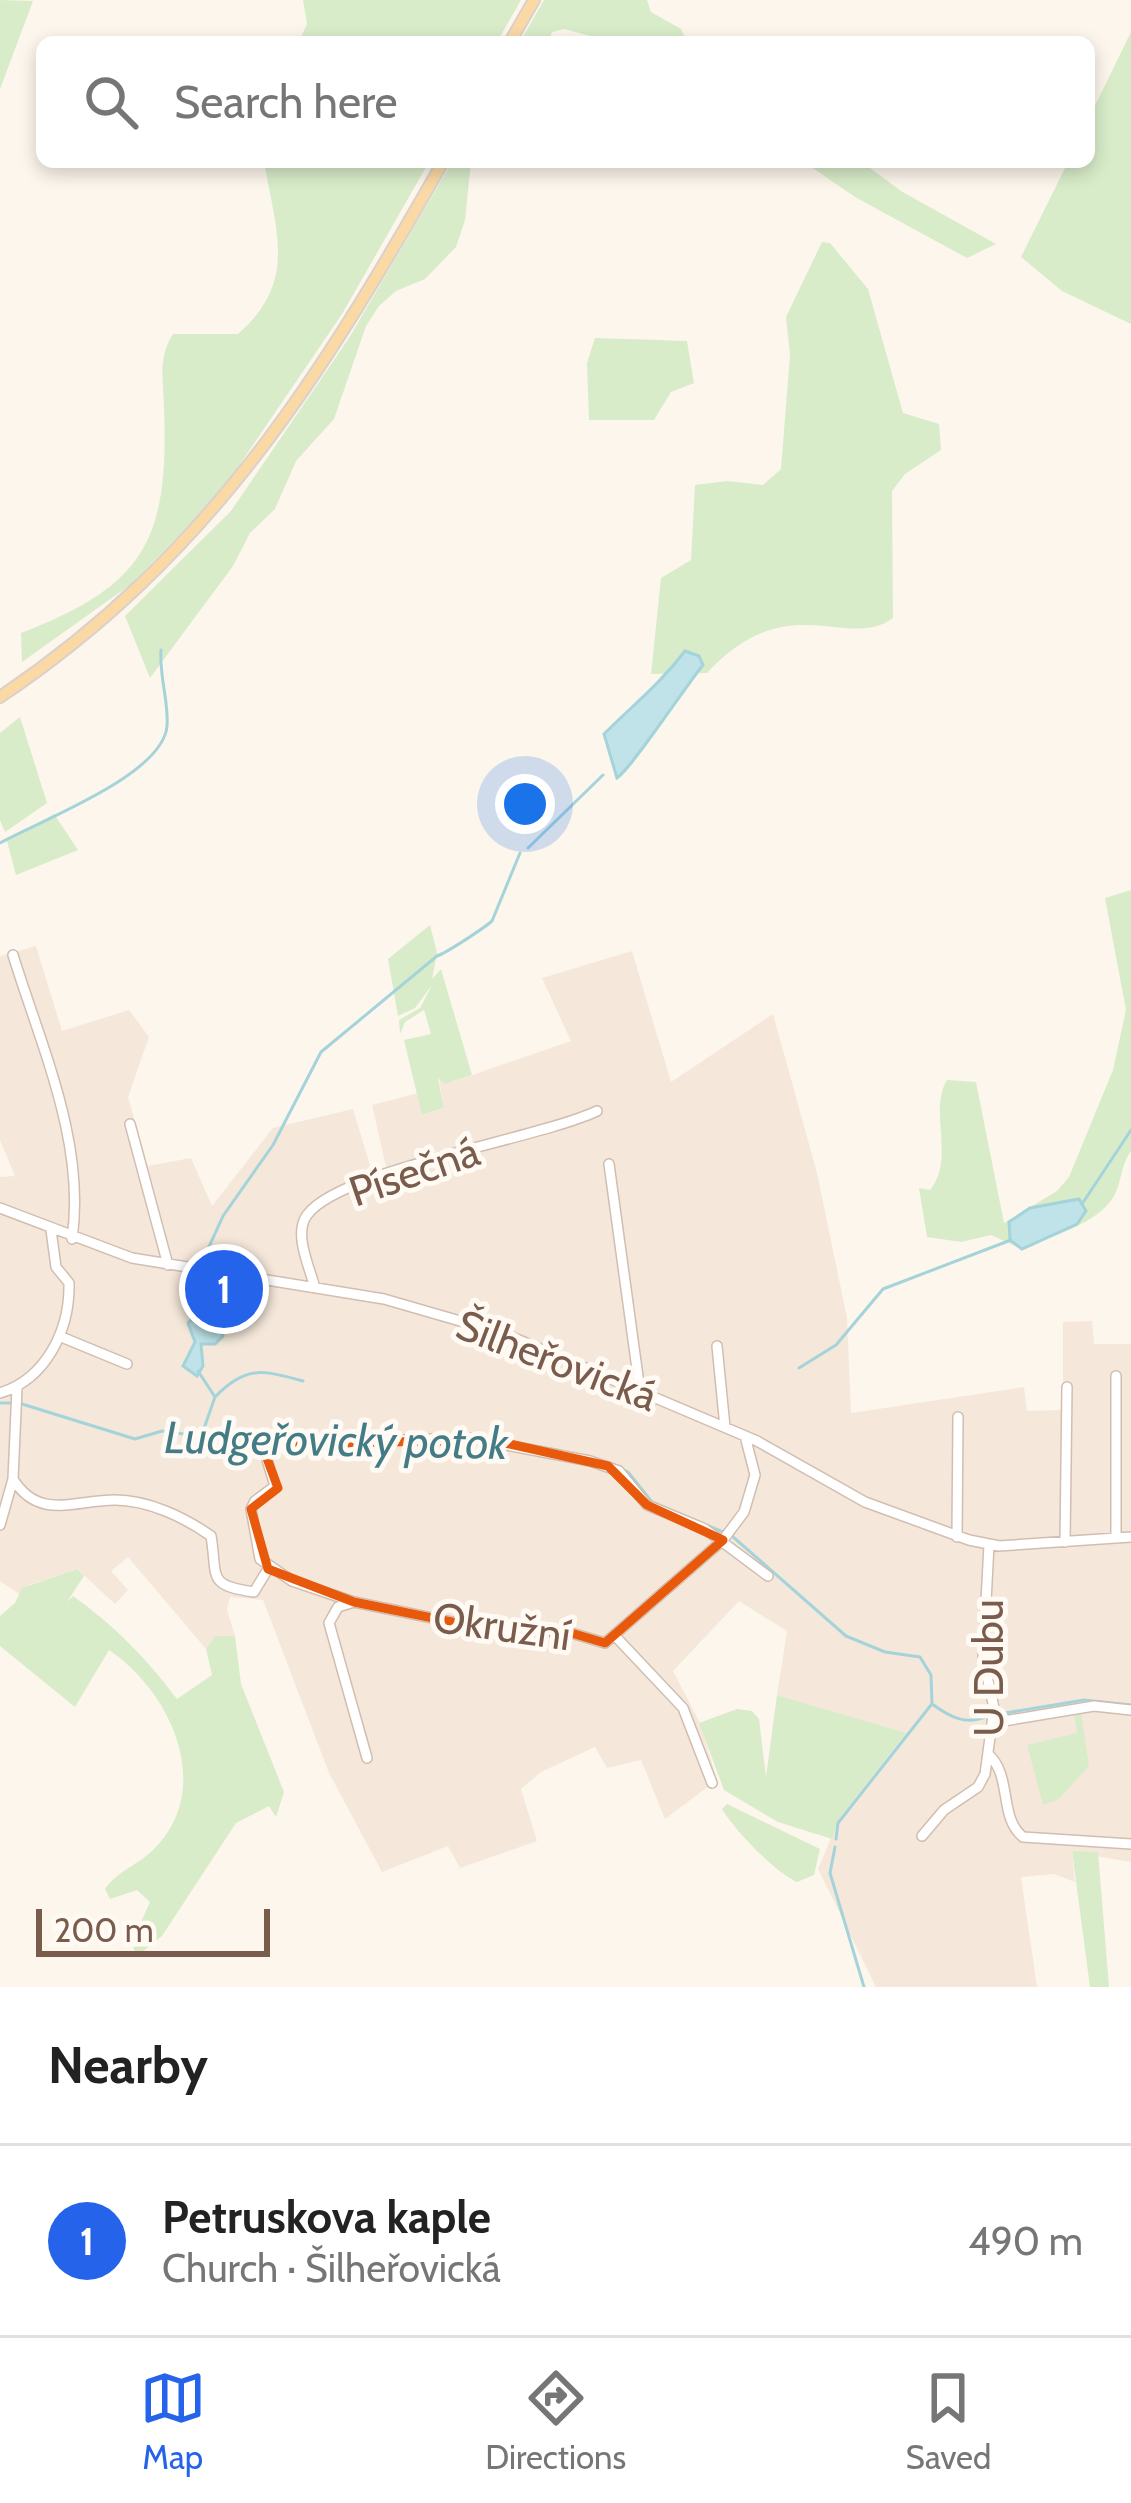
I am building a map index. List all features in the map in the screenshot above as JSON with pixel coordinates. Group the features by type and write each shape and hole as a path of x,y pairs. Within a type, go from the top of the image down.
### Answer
{"main road":[{"path":"513,36 534,0"},
{"path":"0,697 135,589 267,447 329,358 439,168"}],"street":[{"path":"14,955 73,1152 72,1239"},
{"name":"Písečná","path":"315,1288 302,1237 315,1208 353,1187 597,1111"},
{"path":"130,1124 168,1265"},
{"path":"609,1164 640,1391"},
{"name":"Šilheřovická","path":"0,1208 132,1258 315,1288 458,1319 746,1436 865,1502 957,1537 989,1545 1131,1537"},
{"path":"0,1393 38,1373 59,1336 69,1283 56,1267 51,1230"},
{"path":"59,1336 127,1364"},
{"path":"717,1346 725,1427"},
{"path":"1116,1376 1116,1538"},
{"path":"1065,1542 1067,1387"},
{"path":"0,1525 14,1479 17,1388"},
{"path":"957,1537 958,1417"},
{"name":"Okružní","path":"268,1569 354,1602 521,1636 561,1630 605,1643 723,1540 744,1512 755,1475 746,1436"},
{"path":"14,1479 43,1505 117,1500 189,1522 211,1536 215,1579 224,1588 254,1592 268,1569 260,1558 250,1509 275,1486 265,1454 276,1444 492,1440 608,1466 647,1505 723,1540 768,1576"},
{"name":"U Dubu","path":"922,1835 944,1810 978,1787 988,1754 992,1691 983,1658 989,1545"},
{"path":"354,1602 338,1607 329,1623 367,1758"},
{"path":"616,1637 682,1708 712,1784"},
{"path":"992,1723 1094,1706 1131,1710"},
{"path":"988,1754 1000,1769 1011,1822 1023,1837 1131,1844"}],"highlighted area":[{"path":"492,1440 608,1466 647,1505 723,1540 605,1643 561,1630 521,1636 354,1602 268,1569 251,1509 278,1488 265,1453 276,1444"}],"shaded area":[{"path":"36,946 62,1031 129,1010 149,1037 128,1097 148,1166 191,1158 212,1206 273,1128 353,1109 372,1172 387,1171 372,1105 418,1093 423,1115 444,1108 439,1078 452,1082 571,1041 542,978 632,951 671,1082 773,1014 817,1173 847,1318 851,1413 1024,1387 1027,1411 1063,1410 1063,1322 1092,1321 1094,1344 1131,1344 1131,1862 1072,1852 1075,1882 1054,1874 1021,1877 1037,1987 876,1987 818,1869 839,1819 905,1733 777,1695 787,1631 739,1601 673,1671 700,1723 717,1780 665,1819 641,1760 607,1768 595,1747 541,1772 521,1789 537,1841 460,1868 448,1846 382,1872 329,1773 263,1600 230,1597 227,1610 235,1636 215,1637 206,1649 128,1557 111,1571 128,1590 115,1604 77,1569 29,1585 19,1594 0,1581 0,1177 15,1176 0,1140 0,956"}],"green space":[{"path":"0,0 33,1 0,89"},
{"path":"303,0 521,0 500,36 301,36 307,24"},
{"path":"544,0 647,0 651,12 681,29 684,36 590,36 564,29 550,36 523,36"},
{"path":"1131,32 1131,324 1062,291 1021,257 1065,168 1095,168 1095,106"},
{"path":"265,168 426,168 342,314 219,495 130,585 22,662 21,633 97,596 142,551 161,490 165,351 173,334 238,334 257,315 276,275 277,233"},
{"path":"448,168 470,168 465,220 456,247 425,279 396,291 379,306 366,326 334,419 296,461 275,509 250,533 233,566 150,678 125,616 231,511 349,338"},
{"path":"813,168 870,168 901,191 996,244 967,258 855,197"},
{"path":"822,242 830,243 868,289 903,413 939,424 941,450 905,474 892,491 893,618 856,629 789,626 764,632 736,647 707,673 651,674 661,578 691,560 695,485 727,481 763,485 781,469 790,355 786,317"},
{"path":"595,338 687,341 694,383 671,392 654,420 589,420 587,363"},
{"path":"20,717 47,803 5,832 0,820 0,733"},
{"path":"54,814 78,850 16,875 7,841"},
{"path":"1131,890 1131,1151 1114,1196 1085,1222 1022,1249 991,1235 961,1242 927,1237 919,1188 930,1190 941,1164 940,1106 947,1080 976,1082 1004,1223 1057,1191 1069,1177 1113,1070 1126,1010 1105,898"},
{"path":"430,925 437,953 432,979 441,969 472,1075 445,1084 438,1078 444,1108 422,1115 404,1040 431,1034 424,1010 405,1022 400,1034 399,1020 420,1008 432,985 415,1008 398,1016 388,959"},
{"path":"77,1569 84,1576 67,1602 73,1596 103,1619 177,1699 212,1675 206,1649 215,1636 235,1636 241,1684 284,1792 276,1817 269,1806 236,1823 162,1936 136,1957 132,1942 150,1902 137,1890 110,1899 105,1889 155,1848 173,1823 182,1797 183,1769 166,1714 131,1668 109,1650 75,1707 0,1646 0,1616 15,1603 22,1588"},
{"path":"777,1695 906,1733 839,1819 832,1839 778,1822 724,1790 699,1723 737,1709 752,1711 759,1719 766,1777"},
{"path":"1081,1712 1089,1766 1059,1799 1043,1805 1027,1745 1077,1733 1074,1713"},
{"path":"727,1804 820,1849 814,1875 797,1882 778,1869 728,1818 722,1809"},
{"path":"1072,1851 1098,1852 1109,1987 1090,1987"}],"water":[{"path":"685,651 699,656 703,665 617,778 604,734"},
{"path":"1079,1199 1086,1211 1077,1224 1022,1249 1010,1240 1009,1222 1030,1208"},
{"path":"212,1298 223,1336 215,1344 201,1344 203,1366 197,1376 183,1366 195,1342 188,1323"}],"waterway":[{"path":"0,843 97,794 145,762 167,726 161,650"},
{"path":"528,848 603,775"},
{"path":"201,1264 223,1216 273,1145 321,1052 437,956 492,921 520,853"},
{"path":"1082,1204 1131,1130"},
{"path":"799,1368 836,1345 883,1289 1011,1240"},
{"path":"200,1309 201,1274"},
{"path":"198,1371 215,1397 201,1437"},
{"path":"215,1397 236,1379 255,1373 303,1381"},
{"name":"Ludgeřovický potok","path":"0,1403 13,1403"},
{"name":"Ludgeřovický potok","path":"22,1404 135,1439 162,1431 228,1440 431,1435"},
{"name":"Ludgeřovický potok","path":"477,1435 561,1451"},
{"name":"Ludgeřovický potok","path":"606,1462 628,1472 652,1502 723,1532"},
{"name":"Ludgeřovický potok","path":"732,1536 846,1636 885,1652 920,1657 931,1675 932,1704 959,1719 988,1716"},
{"name":"Ludgeřovický potok","path":"999,1714 1084,1700 1131,1705"},
{"path":"836,1839 838,1823 931,1705"},
{"path":"835,1847 830,1873 864,1987"}],"place":[{"name":"Petruskova kaple","path":"224,1289"}]}
